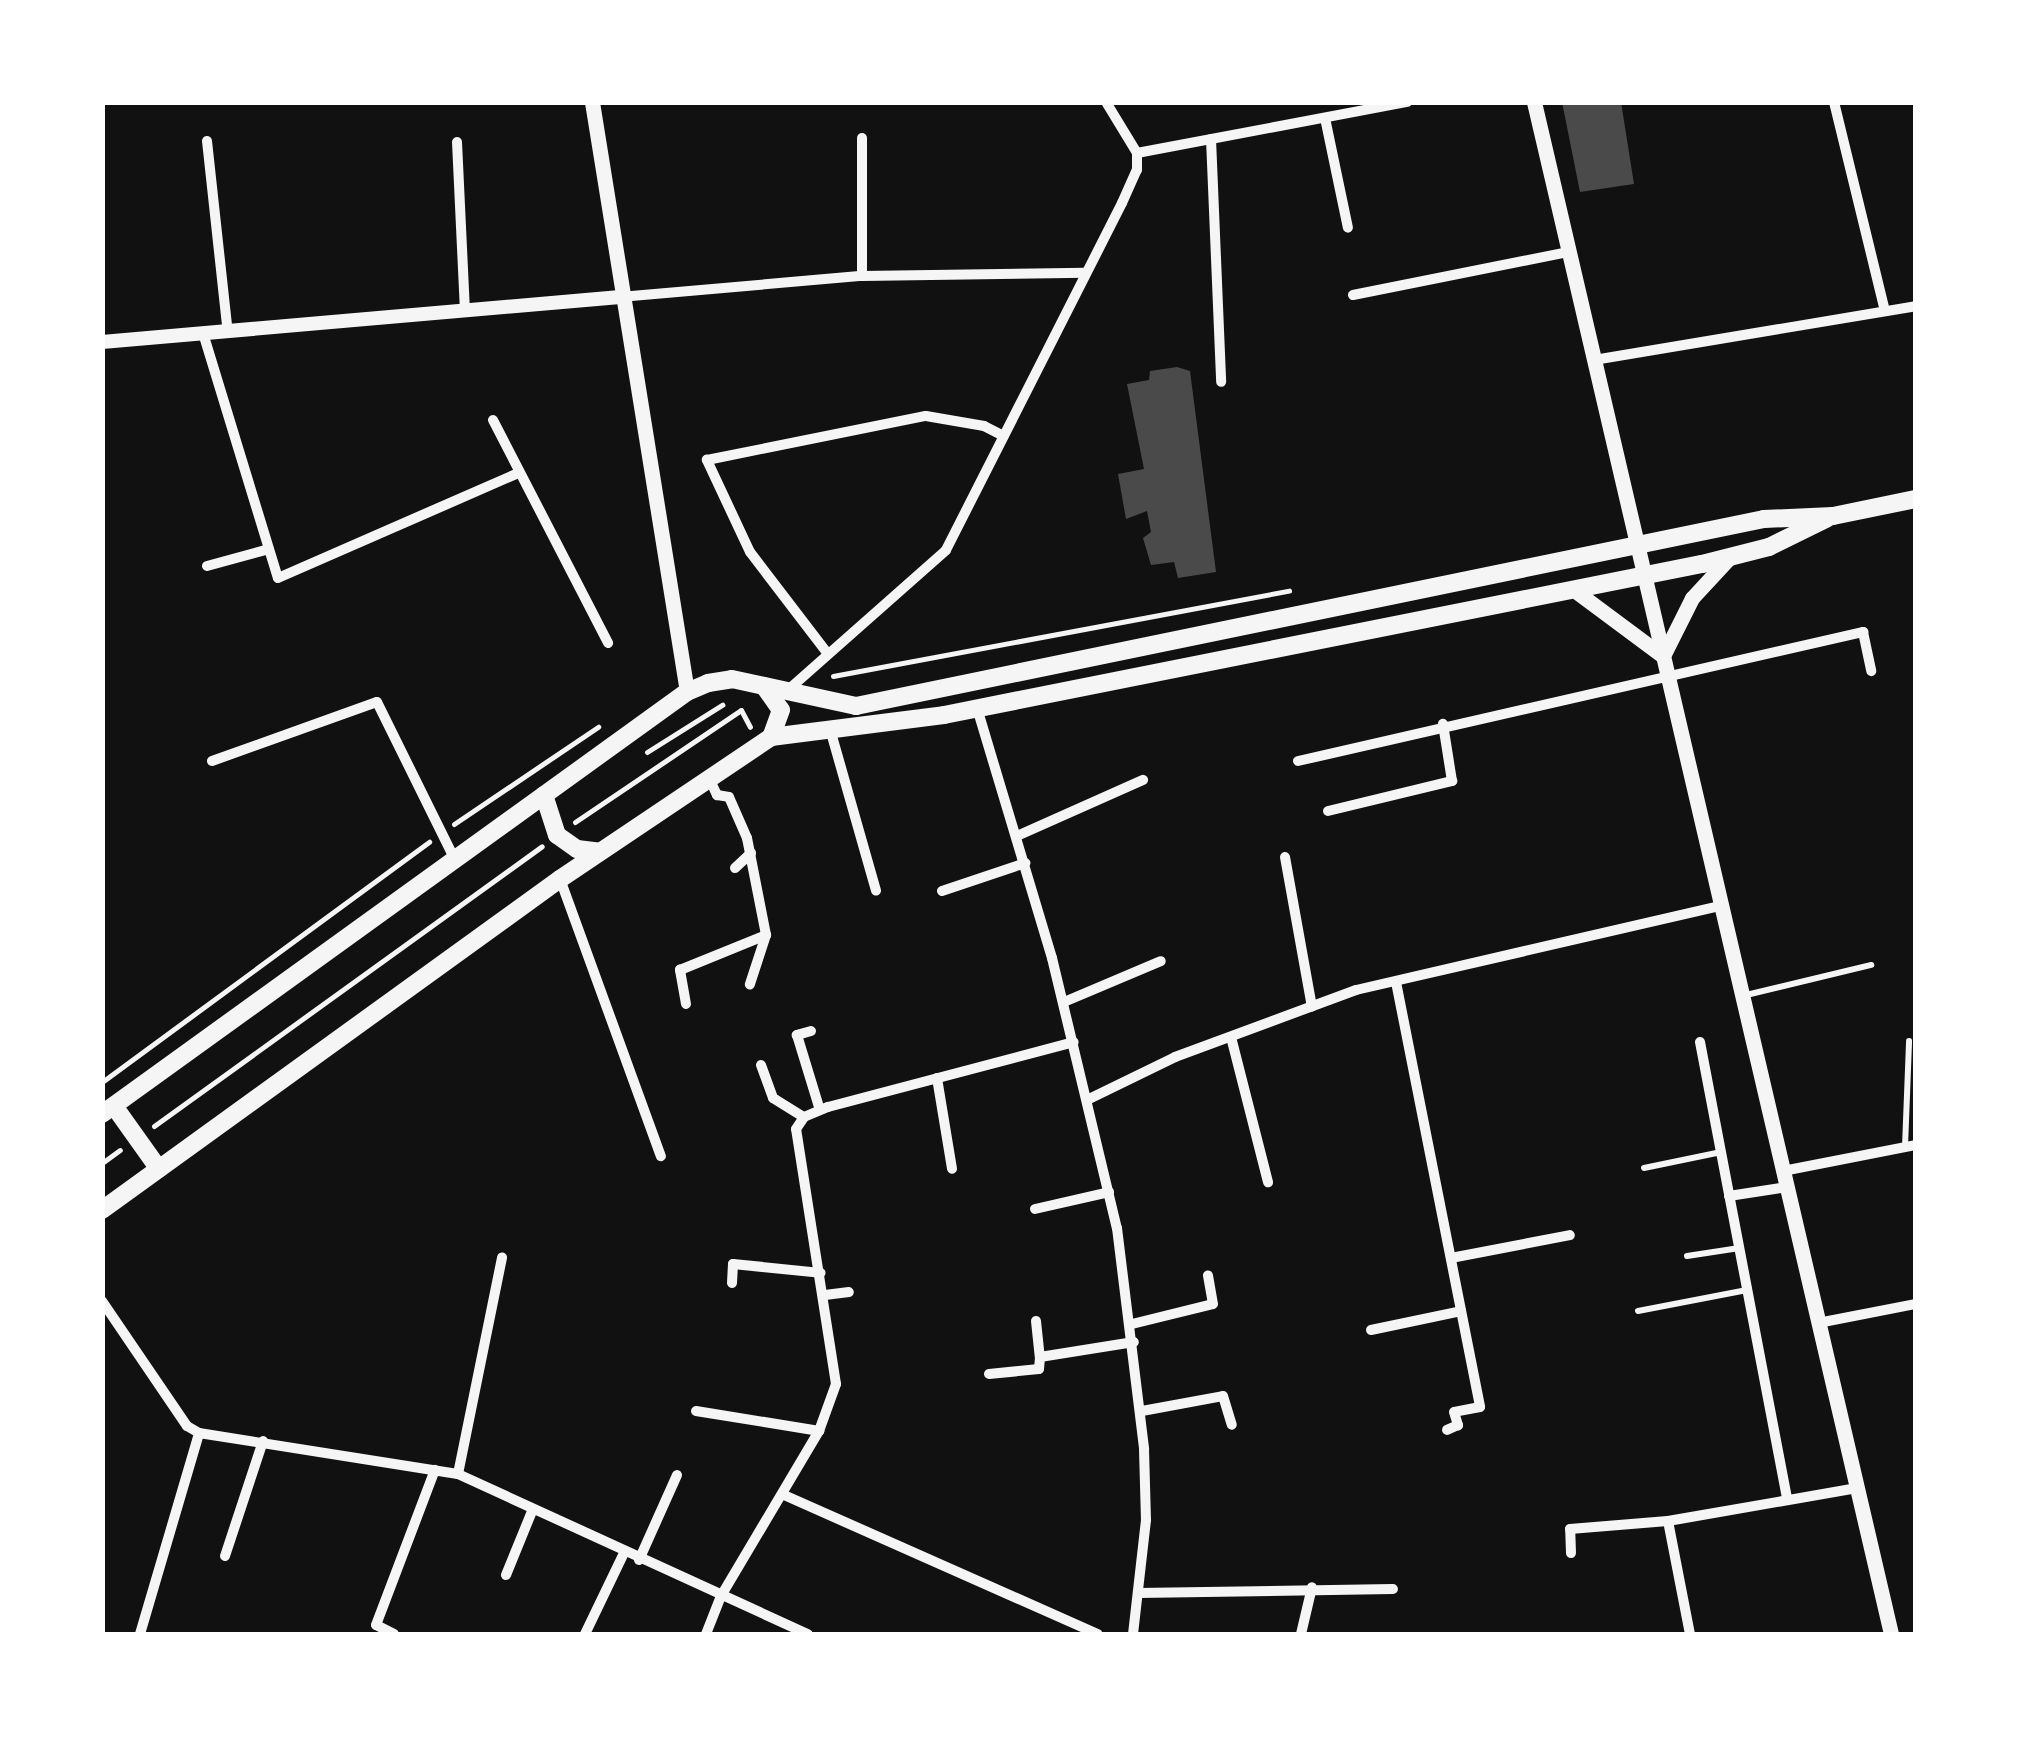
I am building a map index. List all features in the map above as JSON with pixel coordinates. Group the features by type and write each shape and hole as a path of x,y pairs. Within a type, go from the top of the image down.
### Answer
{"main road":[{"path":"592,102 620,297 687,692"},
{"path":"1531,102 1891,1634"},
{"path":"159,1169 108,1110 687,692 732,678 856,706 1764,518 1833,516 1916,499"},
{"path":"760,734 830,729 977,707 1644,576 1728,558 1833,516"},
{"path":"1662,656 1692,598 1728,558"},
{"path":"1574,590 1662,656"},
{"path":"102,1210 708,776 760,734 781,710 764,686"},
{"path":"544,795 546,817 557,835 578,849 600,852"}],"street":[{"path":"787,691 946,550 1137,170 1137,152 1106,102"},
{"path":"1137,152 1408,102"},
{"path":"1834,102 1885,312"},
{"path":"1326,118 1348,228"},
{"path":"862,138 862,276"},
{"path":"1211,139 1221,382"},
{"path":"207,141 228,332"},
{"path":"457,142 465,312"},
{"path":"1353,296 1566,253"},
{"path":"102,342 862,276 1086,273"},
{"path":"1594,360 1916,306"},
{"path":"203,334 278,578 518,473"},
{"path":"828,654 750,552 708,460 926,416 984,426 1004,436"},
{"path":"493,420 608,643"},
{"path":"207,566 269,549"},
{"path":"1298,761 1444,724 1668,679 1863,632 1871,671"},
{"path":"212,762 377,702 455,860"},
{"path":"977,707 1025,863 1089,1100 1132,1324 1142,1411 1146,1520 1133,1634"},
{"path":"1328,810 1452,781 1444,724"},
{"path":"830,729 876,890"},
{"path":"708,776 717,795 729,797 751,852 766,935 750,984"},
{"path":"1017,836 1143,780"},
{"path":"735,868 751,852"},
{"path":"1286,856 1312,1006"},
{"path":"942,891 1025,863"},
{"path":"560,879 661,1156"},
{"path":"1089,1100 1231,1036 1312,1006 1396,982 1721,906"},
{"path":"686,1004 680,970 766,935"},
{"path":"1064,1002 1160,961"},
{"path":"1396,982 1480,1407 1454,1412 1458,1424 1447,1430"},
{"path":"811,1031 798,1035 820,1110"},
{"path":"1231,1036 1268,1182"},
{"path":"706,1634 721,1596 820,1431 836,1384 796,1129 804,1117 820,1110 1074,1042"},
{"path":"1700,1042 1788,1500"},
{"path":"761,1065 773,1098 804,1117"},
{"path":"937,1078 952,1169"},
{"path":"1730,1196 1910,1146"},
{"path":"1035,1209 1109,1192"},
{"path":"1451,1258 1570,1235"},
{"path":"458,1474 502,1257"},
{"path":"732,1283 733,1264 821,1273"},
{"path":"1132,1324 1214,1304 1208,1274"},
{"path":"825,1295 849,1292"},
{"path":"102,1301 187,1426 199,1433 458,1474 808,1634"},
{"path":"1818,1323 1916,1304"},
{"path":"1371,1330 1461,1312"},
{"path":"989,1374 1039,1369 1036,1321"},
{"path":"1040,1358 1134,1342"},
{"path":"1142,1411 1224,1396 1232,1425"},
{"path":"696,1411 820,1431"},
{"path":"140,1634 199,1433"},
{"path":"225,1556 263,1441"},
{"path":"394,1634 376,1625 436,1470"},
{"path":"639,1560 677,1475"},
{"path":"1571,1554 1570,1529 1668,1521 1857,1488"},
{"path":"784,1495 1098,1634"},
{"path":"506,1575 533,1509"},
{"path":"1668,1521 1690,1634"},
{"path":"586,1634 624,1553"},
{"path":"1138,1593 1312,1587 1393,1589"},
{"path":"1301,1634 1312,1587"}],"lane":[{"path":"1566,253 1636,546"},
{"path":"1742,996 1871,965"},
{"path":"1909,1040 1910,1146"},
{"path":"1644,1168 1721,1152"},
{"path":"1687,1256 1739,1248"},
{"path":"1638,1311 1748,1290"}],"path":[{"path":"630,763 713,708 743,698"},
{"path":"102,1163 557,835 741,710 760,734 735,740"}],"building":[{"path":"1562,102 1621,102 1634,184 1580,192"},
{"path":"1177,367 1190,371 1216,572 1178,578 1174,562 1151,565 1143,538 1151,532 1147,511 1126,519 1118,474 1144,469 1127,384 1149,380 1150,371"}]}
